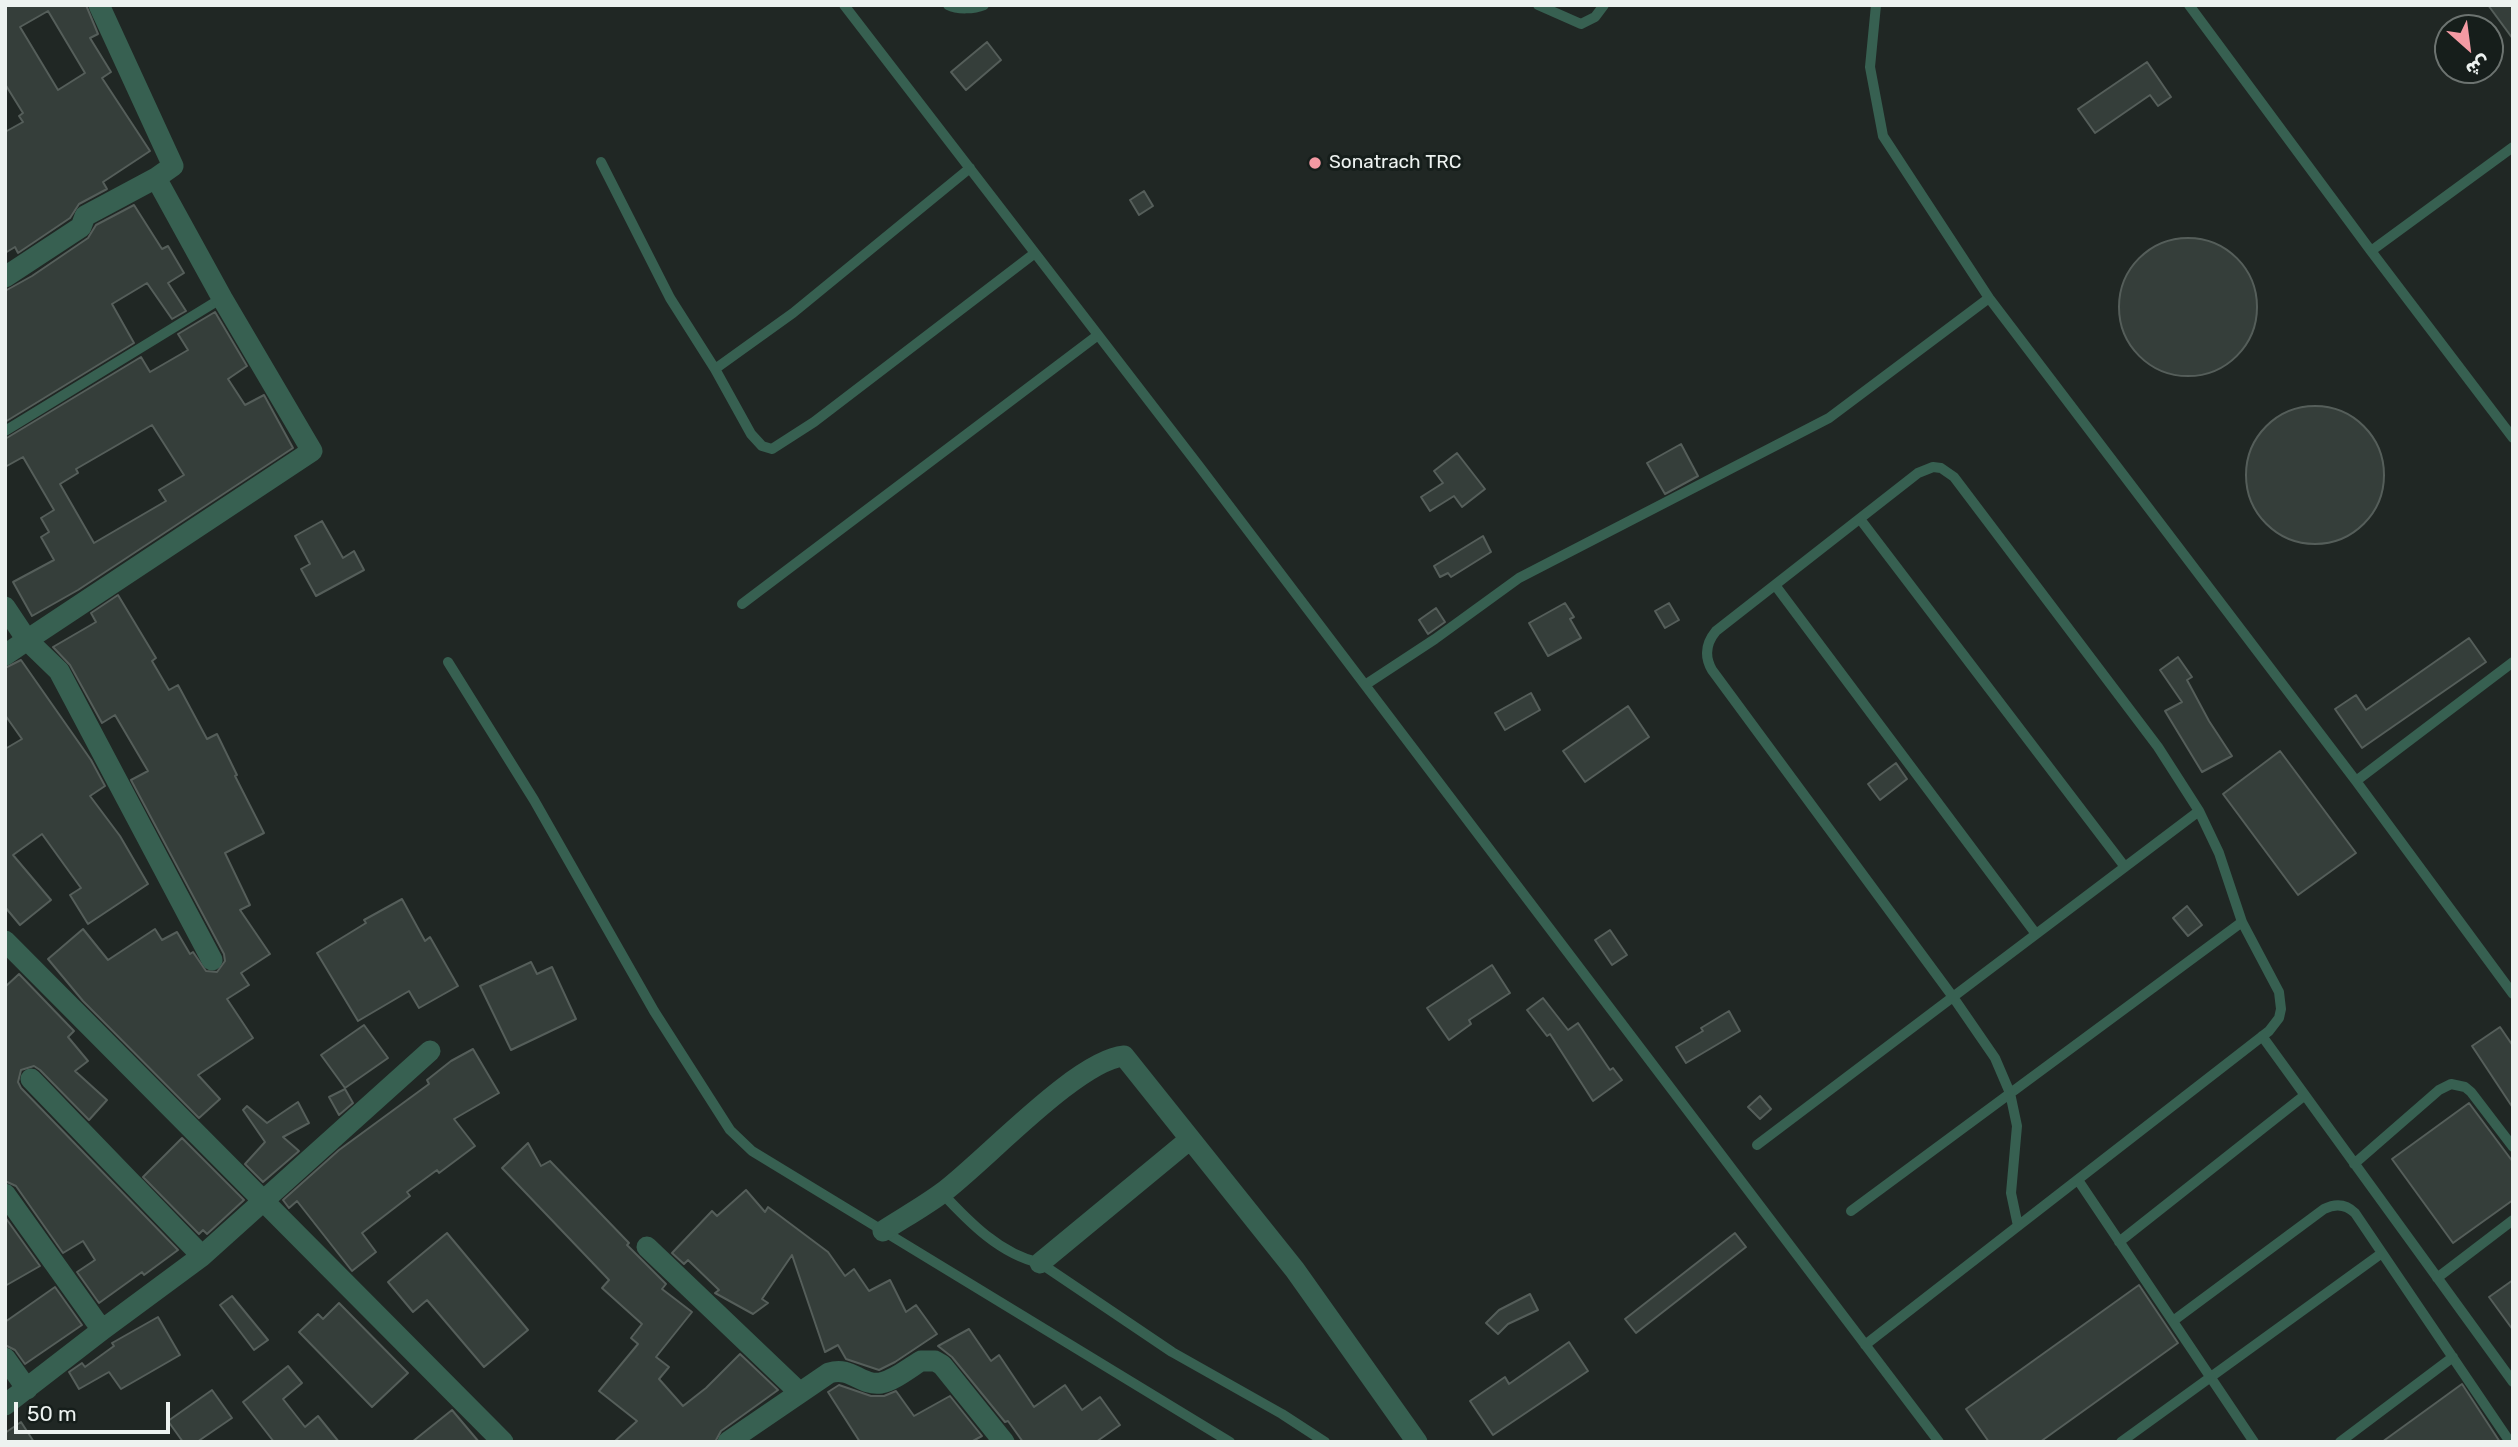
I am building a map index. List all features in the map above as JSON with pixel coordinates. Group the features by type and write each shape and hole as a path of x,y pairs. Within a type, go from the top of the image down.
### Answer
{"street":[{"path":"5,277 81,226 85,216 173,166 99,5"},
{"path":"5,655 312,451 222,298 156,178"},
{"path":"5,607 27,640 59,671 212,960"},
{"path":"5,942 503,1442"},
{"path":"5,1405 202,1256 430,1051"},
{"path":"883,1231 942,1193 1075,1079 1112,1057 1124,1056 1295,1270 1417,1442"},
{"path":"31,1079 202,1256"},
{"path":"1040,1263 1189,1140"},
{"path":"5,1194 102,1330"},
{"path":"647,1247 799,1392"},
{"path":"5,1358 27,1389"},
{"path":"728,1442 799,1392 835,1371 850,1372 868,1382 881,1382 920,1361 935,1361 942,1365 1004,1442"}],"lane":[{"path":"844,5 1365,685 1939,1442"},
{"path":"948,5 954,8 979,8 984,5"},
{"path":"1538,5 1581,23 1595,17 1604,5"},
{"path":"1876,5 1870,66 1883,136 1989,298 2356,781 2513,994"},
{"path":"2189,5 2513,438"},
{"path":"2371,251 2513,147"},
{"path":"601,162 670,298 715,369 751,434 762,446 772,449 814,422 1035,253"},
{"path":"715,369 793,313 970,168"},
{"path":"5,431 222,298"},
{"path":"1365,685 1435,639 1519,578 1829,418 1989,298"},
{"path":"742,604 1098,335"},
{"path":"1865,1345 2262,1037 2279,1018 2281,1000 2242,922 2219,853 2199,811 2158,747 1949,471 1925,468 1711,636 1707,650 1709,664 1995,1058 2010,1093 2017,1126 2011,1193 2018,1226"},
{"path":"1860,519 2125,867"},
{"path":"1775,585 2036,934"},
{"path":"448,662 534,800 654,1011 730,1130 752,1152 1230,1442"},
{"path":"2356,781 2513,662"},
{"path":"1758,1145 2199,811"},
{"path":"1851,1211 2242,922"},
{"path":"2262,1037 2513,1382"},
{"path":"2354,1164 2439,1090 2451,1084 2465,1087 2471,1092 2513,1147"},
{"path":"2119,1242 2305,1096"},
{"path":"2078,1180 2254,1442"},
{"path":"942,1193 977,1230 1027,1260 1040,1263 1171,1352 1282,1414 1325,1442"},
{"path":"2173,1321 2330,1205 2344,1206 2355,1213 2510,1442"},
{"path":"2437,1278 2513,1220"},
{"path":"2120,1442 2382,1253"},
{"path":"2340,1442 2453,1357"}],"building":[{"path":"5,5 86,5 98,34 90,38 111,72 102,78 150,151 103,182 107,189 79,204 70,218 18,253 15,247 5,253 5,132 23,122 19,116 23,113 5,84","holes":["48,11 85,73 58,90 20,27"]},
{"path":"2488,5 2513,5 2513,39 2504,27 2504,14 2495,14"},
{"path":"987,42 1001,60 966,90 951,72"},
{"path":"2147,62 2171,97 2158,106 2150,95 2095,133 2078,109"},
{"path":"1144,191 1153,206 1139,215 1130,200"},
{"path":"134,205 162,249 168,246 184,273 168,283 186,311 172,319 147,283 112,304 134,343 5,422 5,291 88,238 96,225"},
{"path":"2188,238 2214,244 2236,259 2251,281 2257,307 2251,333 2236,355 2214,370 2188,376 2162,370 2140,355 2125,333 2119,307 2125,281 2140,259 2162,244"},
{"path":"215,312 247,366 228,379 245,405 264,395 293,448 78,590 32,616 13,582 54,560 41,537 49,532 41,518 54,510 23,457 5,467 5,439 141,357 150,372 188,350 178,334","holes":["152,425 184,475 159,490 166,501 94,543 60,484 78,473 76,469"]},
{"path":"2315,406 2342,411 2364,426 2379,448 2384,475 2379,502 2364,524 2342,539 2315,544 2288,539 2266,524 2251,502 2246,475 2251,448 2266,426 2288,411"},
{"path":"1681,444 1698,476 1665,494 1647,463"},
{"path":"1457,453 1485,489 1462,507 1454,496 1430,511 1421,497 1443,483 1434,471"},
{"path":"322,521 343,558 354,551 364,570 316,596 301,569 310,564 295,536"},
{"path":"1483,536 1491,552 1451,577 1448,573 1440,577 1434,566"},
{"path":"118,595 156,658 152,661 169,690 178,685 207,739 217,734 264,833 225,853 250,905 240,910 270,954 241,973 249,985 227,999 253,1038 198,1075 220,1099 199,1118 83,1001 48,959 83,929 108,960 155,929 162,940 177,932 190,954 193,952 206,971 217,972 225,961 224,954 131,780 148,771 115,715 102,723 70,665 53,647 96,622 91,613"},
{"path":"1565,603 1574,617 1570,619 1581,638 1548,656 1529,623"},
{"path":"1669,603 1679,620 1665,628 1655,611"},
{"path":"1436,608 1445,622 1428,634 1419,620"},
{"path":"2469,638 2486,662 2362,748 2335,709 2356,695 2366,710"},
{"path":"2178,657 2192,677 2187,680 2209,721 2232,756 2202,772 2165,711 2182,702 2160,670"},
{"path":"21,660 91,760 105,786 90,796 120,836 148,884 88,924 70,895 81,888 42,834 13,855 51,900 20,925 5,907 5,749 22,739 5,715 5,668"},
{"path":"1531,693 1540,710 1505,730 1495,713"},
{"path":"1628,706 1649,737 1585,782 1563,751"},
{"path":"2280,751 2356,853 2298,895 2223,794"},
{"path":"1896,763 1907,779 1880,800 1868,784"},
{"path":"402,899 425,941 430,937 458,986 419,1008 409,991 358,1021 317,953 366,923 364,920"},
{"path":"2187,906 2202,925 2188,936 2173,918"},
{"path":"1610,930 1627,955 1612,965 1595,940"},
{"path":"531,962 537,974 552,967 576,1019 511,1050 480,986"},
{"path":"1492,965 1510,993 1469,1020 1471,1024 1449,1040 1427,1008"},
{"path":"19,974 74,1031 68,1037 88,1061 75,1071 107,1100 89,1120 34,1066 21,1070 18,1082 21,1088 178,1250 99,1303 77,1272 95,1260 83,1241 63,1253 16,1186 5,1181 5,987"},
{"path":"1543,998 1568,1030 1578,1023 1610,1070 1613,1068 1622,1080 1593,1101 1550,1034 1547,1036 1527,1010"},
{"path":"1729,1011 1740,1031 1686,1063 1676,1047"},
{"path":"364,1025 388,1058 345,1088 321,1055"},
{"path":"2500,1027 2513,1046 2513,1108 2472,1046"},
{"path":"473,1049 499,1093 454,1119 475,1146 439,1173 437,1170 407,1192 410,1196 362,1233 376,1252 352,1271 297,1201 289,1208 283,1200 339,1150 429,1084 427,1080 451,1061"},
{"path":"345,1089 353,1103 339,1115 329,1097"},
{"path":"1760,1096 1771,1109 1760,1119 1748,1107"},
{"path":"298,1102 309,1123 283,1137 299,1151 263,1182 245,1164 265,1142 243,1110 247,1106 267,1123"},
{"path":"2469,1103 2513,1162 2513,1200 2453,1243 2392,1159"},
{"path":"182,1138 244,1200 207,1234 203,1230 199,1234 143,1177"},
{"path":"528,1143 541,1166 550,1161 666,1284 662,1289 692,1312 656,1357 669,1367 659,1379 683,1406 706,1388 740,1354 778,1390 721,1431 715,1442 614,1442 637,1421 599,1391 638,1344 631,1338 642,1324 602,1288 609,1280 502,1168"},
{"path":"746,1190 765,1212 768,1207 828,1252 845,1276 854,1269 869,1291 890,1280 906,1312 916,1305 937,1334 879,1370 846,1359 838,1345 825,1352 792,1255 762,1299 768,1303 753,1314 715,1293 719,1290 688,1260 684,1264 672,1253 712,1211 717,1216"},
{"path":"5,1217 40,1266 5,1286"},
{"path":"447,1233 528,1330 484,1367 427,1300 413,1312 388,1282"},
{"path":"1735,1233 1746,1247 1636,1333 1625,1319"},
{"path":"2513,1280 2513,1330 2489,1297"},
{"path":"2139,1285 2178,1343 2040,1442 1989,1442 1966,1409"},
{"path":"55,1287 82,1325 25,1364 15,1350 5,1345 5,1322"},
{"path":"1530,1294 1538,1310 1508,1324 1498,1334 1486,1323 1499,1310"},
{"path":"232,1296 268,1340 254,1350 220,1305"},
{"path":"339,1303 408,1373 372,1407 299,1332 318,1314 323,1319"},
{"path":"158,1317 180,1355 121,1389 109,1372 79,1389 69,1372 82,1363 85,1367 114,1346 112,1343"},
{"path":"969,1329 991,1361 999,1355 1034,1407 1065,1385 1082,1410 1100,1397 1120,1425 1096,1442 1023,1442 952,1357 938,1346"},
{"path":"1569,1342 1588,1371 1493,1435 1470,1401 1505,1377 1509,1384"},
{"path":"288,1366 302,1383 283,1399 305,1427 318,1416 339,1442 274,1442 243,1402"},
{"path":"2462,1384 2500,1442 2382,1442"},
{"path":"839,1385 871,1396 884,1396 896,1391 914,1416 950,1396 982,1436 971,1442 860,1442 828,1392"},
{"path":"212,1390 232,1418 197,1442 183,1442 168,1421"},
{"path":"452,1410 479,1442 412,1442"},
{"path":"21,1422 34,1442 5,1442 5,1433"}],"place":[{"name":"Sonatrach TRC","path":"1315,163"}]}
